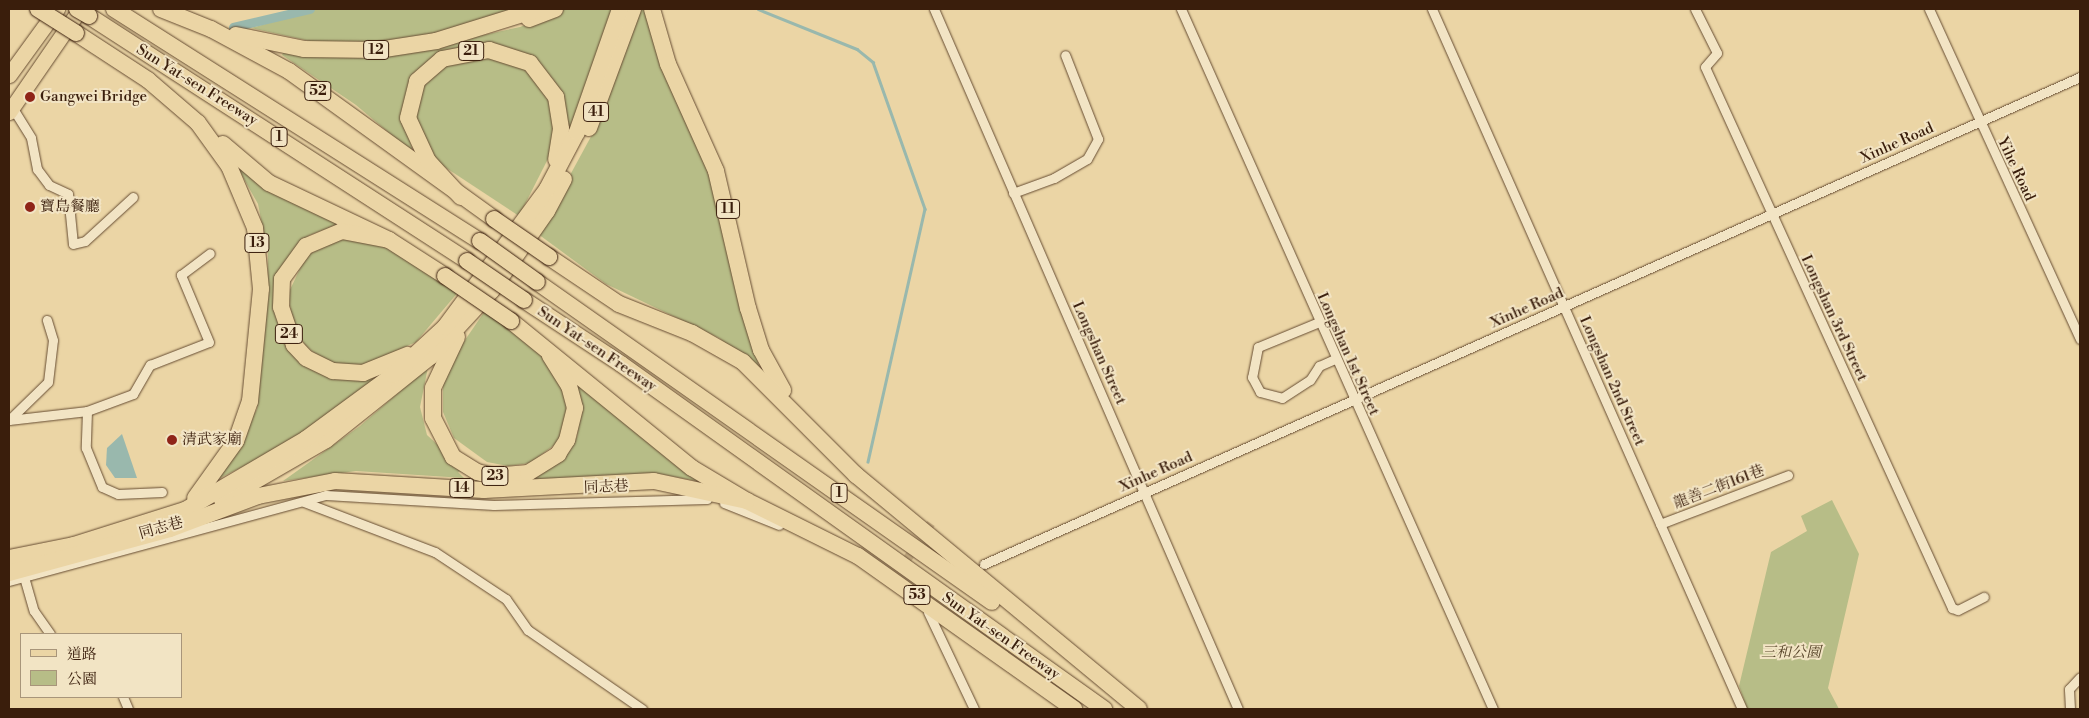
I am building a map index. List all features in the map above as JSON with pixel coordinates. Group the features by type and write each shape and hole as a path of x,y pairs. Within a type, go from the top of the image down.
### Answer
{"highway":[{"name":"13","path":"38,9 148,80 198,124 224,157 245,198 255,228 261,288 254,373 245,419 221,466 183,517"},
{"name":"Sun Yat-sen Freeway","path":"114,9 480,241 864,510 1138,709"},
{"name":"52","path":"161,9 211,29 327,96 461,196"},
{"name":"12","path":"211,29 271,43 341,52 410,47 482,28 539,9"},
{"path":"482,28 555,9"},
{"path":"9,558 74,545 183,517 306,439 393,375 445,327 547,189 577,132 620,9"},
{"name":"41","path":"467,320 547,211 602,97 633,9"},
{"name":"11","path":"652,9 668,64 716,172 761,350 796,411"},
{"name":"Sun Yat-sen Freeway","path":"82,11 467,261 621,364 1104,709"},
{"name":"21","path":"461,196 428,161 408,118 410,98 427,69 469,51 516,56 549,82 561,129 547,189"},
{"path":"198,124 269,182 389,240 511,321 538,340 657,441 747,501"},
{"path":"461,196 619,304 717,346 743,362 796,411 856,475 1138,709"},
{"name":"24","path":"389,240 342,232 320,237 297,254 282,280 281,294 286,327 294,345 319,366 363,373 402,358 445,327"},
{"path":"16,575 183,517 326,440 399,386 467,320"},
{"name":"23","path":"467,320 441,367 432,407 437,434 446,448 477,472 508,477 528,473 558,454 566,440 575,408 569,386 538,340"},
{"name":"14","path":"183,517 286,489 361,479 484,490 654,481 747,501"},
{"name":"53","path":"747,501 858,556 1074,709"}],"main road":[{"path":"9,75 57,9"},
{"path":"10,109 82,11"}],"street":[{"name":"Longshan Street","path":"934,9 1013,193 1146,492 1238,709"},
{"name":"Longshan 1st Street","path":"1180,9 1493,709"},
{"name":"Longshan 2nd Street","path":"1432,9 1742,709"},
{"name":"Longshan 3rd Street","path":"1695,9 1717,53 1705,67 1952,608 1958,610 1984,597"},
{"name":"Yihe Road","path":"1929,9 1979,122 2080,339"},
{"path":"1013,193 1054,178 1087,159 1098,139 1065,55"},
{"name":"Xinhe Road","path":"984,564 2080,77"},
{"path":"10,109 32,138 37,169 49,185 68,194 73,244 85,241 133,197"},
{"path":"9,420 87,410 133,394 150,365 209,342 181,275 210,253"},
{"path":"9,420 48,382 53,340 47,320"},
{"path":"1319,322 1258,347 1252,377 1260,392 1282,398 1310,380 1319,366 1335,359"},
{"path":"87,410 86,448 102,487 118,494 162,492"},
{"name":"龍善二街161巷","path":"1660,524 1788,475"},
{"name":"同志巷","path":"9,581 16,575 326,496 494,505 704,498 789,529 890,584 932,617 974,709"},
{"path":"304,502 435,552 506,599 528,630 642,709"},
{"path":"16,575 34,611 49,633"},
{"path":"2070,709 2068,689 2080,677"}],"green space":[{"path":"317,9 519,9 418,39 328,45 251,28"},
{"path":"564,9 615,9 567,139 560,107 524,57 431,61 404,122 414,154 356,105 282,55 284,51 372,59 520,27"},
{"path":"638,9 646,9 668,81 715,186 760,371 719,338 606,284 538,234 600,120"},
{"path":"485,53 519,61 539,78 556,117 554,147 519,216 431,158 417,139 414,88 430,68"},
{"path":"242,167 337,220 337,225 310,235 294,249 277,318 316,371 386,375 288,444 216,480 257,409 267,310 268,254 258,204 239,170"},
{"path":"352,238 410,255 459,291 416,342 361,367 328,365 305,345 293,323 288,294 306,256 328,242"},
{"path":"487,308 524,331 569,394 564,430 557,443 530,463 508,466 487,462 454,438 443,412 443,372"},
{"path":"428,367 420,407 427,435 465,470 458,472 464,478 356,471 283,481 360,426"},
{"path":"573,373 707,483 660,474 531,481 577,437 581,399"},
{"name":"三和公園","path":"1832,500 1859,554 1828,688 1839,709 1747,709 1739,686 1771,552 1807,531 1801,516"}],"water":[{"path":"122,434 137,478 115,478 106,465 107,448"}],"waterway":[{"path":"233,27 310,9"},
{"path":"758,9 857,49 873,62 925,209 868,462"}],"tunnel":[{"path":"891,583 931,523"}],"place":[{"name":"Gangwei Bridge","path":"30,97"},
{"name":"寶島餐廳","path":"30,207"},
{"name":"清武家廟","path":"172,440"}]}
